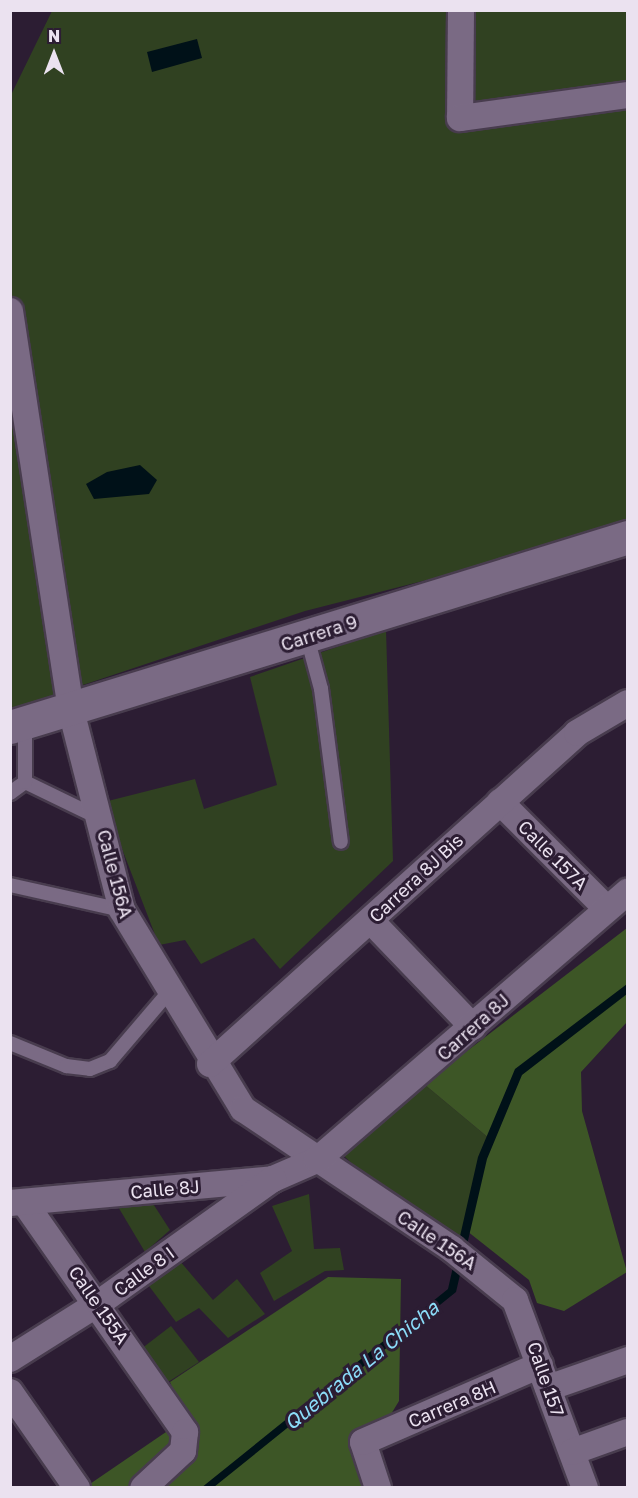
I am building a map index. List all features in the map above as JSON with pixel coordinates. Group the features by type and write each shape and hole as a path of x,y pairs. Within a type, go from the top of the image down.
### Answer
{"street":[{"path":"461,10 460,118 627,95"},
{"name":"Calle 156A","path":"10,311 71,710 122,910 210,1064 243,1109 494,1279"},
{"name":"Carrera 9","path":"18,725 307,637 625,545"},
{"name":"Carrera 8J Bis","path":"210,1064 577,733 627,703"},
{"name":"Calle 157A","path":"500,802 606,908"},
{"name":"Carrera 8J","path":"317,1160 627,892"},
{"path":"371,921 473,1027"},
{"name":"Calle 8J","path":"17,1202 273,1179 317,1160"},
{"name":"Calle 8 I","path":"10,1359 99,1304 273,1179"},
{"name":"Calle 155A","path":"17,1202 99,1304 185,1432 183,1451 143,1488"},
{"name":"Calle 157","path":"494,1279 525,1316 572,1452 581,1487"},
{"name":"Carrera 8H","path":"378,1488 363,1442 544,1376 627,1360"},
{"path":"10,1392 77,1488"},
{"path":"572,1452 627,1432"}],"lane":[{"path":"307,637 321,689 341,842"},
{"path":"18,725 25,782"},
{"path":"25,782 100,819"},
{"path":"10,793 25,782"},
{"path":"10,885 122,910"},
{"path":"10,1044 66,1066 90,1069 110,1062 168,993"}],"green space":[{"path":"52,11 627,11 627,529 305,611 11,709 10,97"},
{"path":"386,630 393,861 280,969 254,938 201,964 185,940 159,945 104,802 195,779 204,809 277,785 250,677"},
{"path":"627,928 627,1022 581,1072 582,1111 627,1272 564,1311 537,1303 529,1280 467,1231 490,1139 424,1084"},
{"path":"424,1084 490,1139 458,1266 342,1154"},
{"path":"309,1194 314,1249 340,1248 344,1270 325,1271 274,1301 260,1273 292,1251 272,1206"},
{"path":"150,1199 170,1230 145,1252 114,1200"},
{"path":"179,1260 213,1300 237,1279 265,1314 228,1338 199,1308 176,1322 146,1282"},
{"path":"328,1277 401,1279 399,1401 362,1462 371,1487 84,1488 185,1419 170,1382"},
{"path":"171,1326 199,1362 165,1384 141,1349"}],"water":[{"path":"197,39 202,58 152,72 147,52"},
{"path":"140,465 157,480 149,494 94,499 86,484 107,472"},
{"name":"Quebrada La Chicha","path":"627,984 627,994 522,1075 487,1159 456,1292 214,1487 201,1488 448,1289 478,1157 515,1069"}]}
